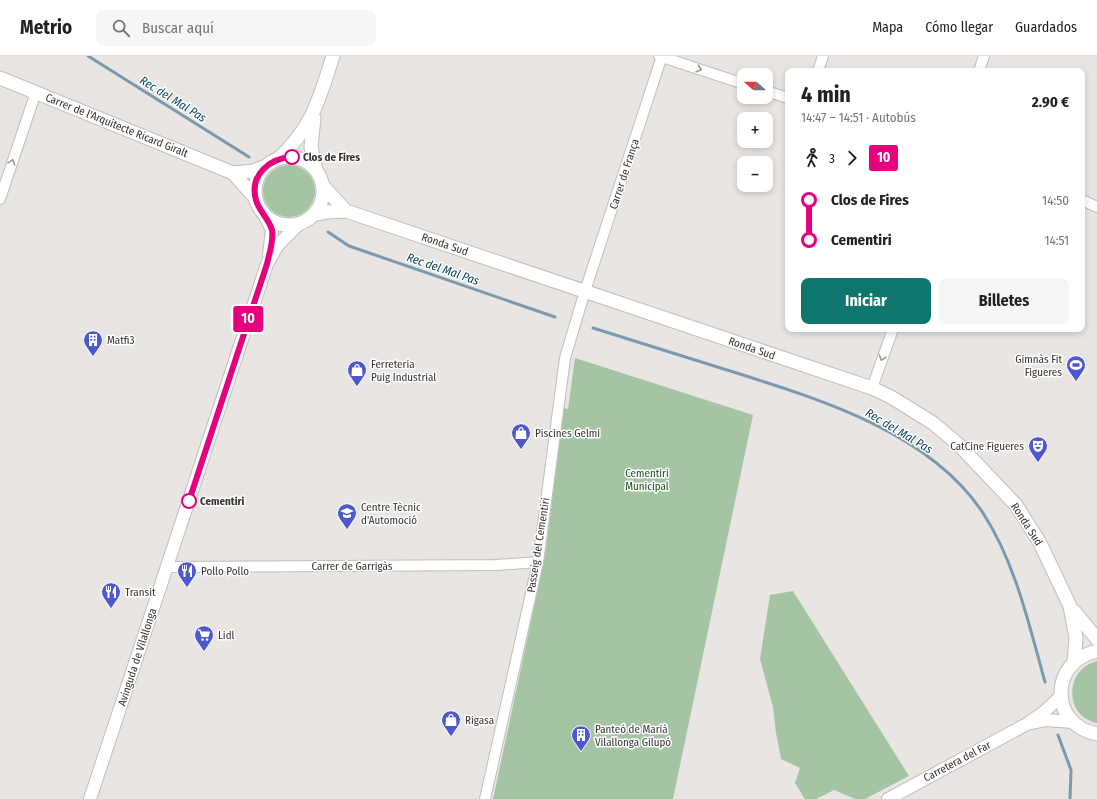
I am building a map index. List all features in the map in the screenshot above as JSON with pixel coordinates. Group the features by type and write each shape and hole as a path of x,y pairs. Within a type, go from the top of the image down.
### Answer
{"main road":[{"path":"314,112 311,147 316,170 323,186 321,203 313,215 300,223 293,225 278,224 264,214 256,199 256,182 266,166 278,159 294,144 314,112 333,56"},
{"name":"Carrer de l'Arquitecte Ricard Giralt","path":"0,78 233,173 256,199"},
{"path":"278,159 292,157 302,159 316,170"},
{"name":"Carrer de l'Arquitecte Ricard Giralt","path":"233,173 253,171 266,166"},
{"name":"Ronda Sud","path":"323,186 346,211"},
{"name":"Ronda Sud","path":"313,215 327,212 346,211 872,388 896,399 933,422 959,445 1002,488 1034,532 1070,606 1097,639"},
{"name":"Ronda Sud","path":"1070,606 1076,638 1074,662 1064,677 1061,696 1064,710 1073,722 1084,730 1097,734"},
{"path":"1074,662 1087,654 1097,651"}],"street":[{"path":"661,56 737,82"},
{"name":"Carrer de França","path":"585,291 661,56"},
{"path":"819,68 823,56"},
{"path":"980,68 984,56"},
{"path":"0,199 36,92"},
{"path":"773,93 785,97"},
{"path":"1085,201 1097,207"},
{"name":"Avinguda de Vilallonga","path":"90,799 267,264 272,230 264,214"},
{"name":"Avinguda de Vilallonga","path":"267,264 278,245 300,223"},
{"name":"Passeig del Cementiri","path":"485,799 538,562 564,358 585,291"},
{"path":"872,388 892,332"},
{"name":"Carrer de Garrigàs","path":"166,567 496,565 538,562"},
{"name":"Carretera del Far","path":"888,799 1027,724 1044,712 1061,696"},
{"name":"Carretera del Far","path":"1027,724 1046,720 1073,722"}],"green space":[{"path":"284,165 294,165 308,172 315,186 315,196 308,210 294,217 284,217 274,213 267,206 263,196 263,186 267,176 274,169"},
{"name":"Cementiri Municipal","path":"575,358 753,415 673,799 493,799 545,556 564,408 568,409"},
{"path":"793,591 909,776 865,799 855,799 834,790 816,799 805,799 795,783 800,768 781,759 773,707 760,659 770,595"},
{"path":"1097,661 1097,723 1086,719 1078,711 1072,692 1074,682 1079,673 1086,666"}],"waterway":[{"name":"Rec del Mal Pas","path":"88,56 249,157"},
{"name":"Rec del Mal Pas","path":"328,232 349,246 555,317"},
{"name":"Rec del Mal Pas","path":"593,328 761,381 833,406 868,421 902,439 933,460 960,484 983,513 994,533 1013,574 1027,617 1045,682"},
{"name":"Rec del Mal Pas","path":"1058,735 1071,770 1070,799"}],"bus line":[{"name":"10","path":"189,501 267,264 272,242 272,230 256,199 256,182 260,173 274,160 292,157"}],"place":[{"name":"Clos de Fires","path":"292,157"},
{"name":"Matfi3","path":"93,357"},
{"name":"Gimnàs Fit Figueres","path":"1076,382"},
{"name":"Ferreteria Puig Industrial","path":"357,387"},
{"name":"Piscines Gelmi","path":"521,450"},
{"name":"CatCine Figueres","path":"1038,463"},
{"name":"Cementiri","path":"189,501"},
{"name":"Centre Tècnic d'Automoció","path":"347,530"},
{"name":"Pollo Pollo","path":"187,588"},
{"name":"Transit","path":"111,609"},
{"name":"Lidl","path":"204,652"},
{"name":"Rigasa","path":"451,737"},
{"name":"Panteó de Marià Vilallonga Gilupó","path":"581,752"}]}
